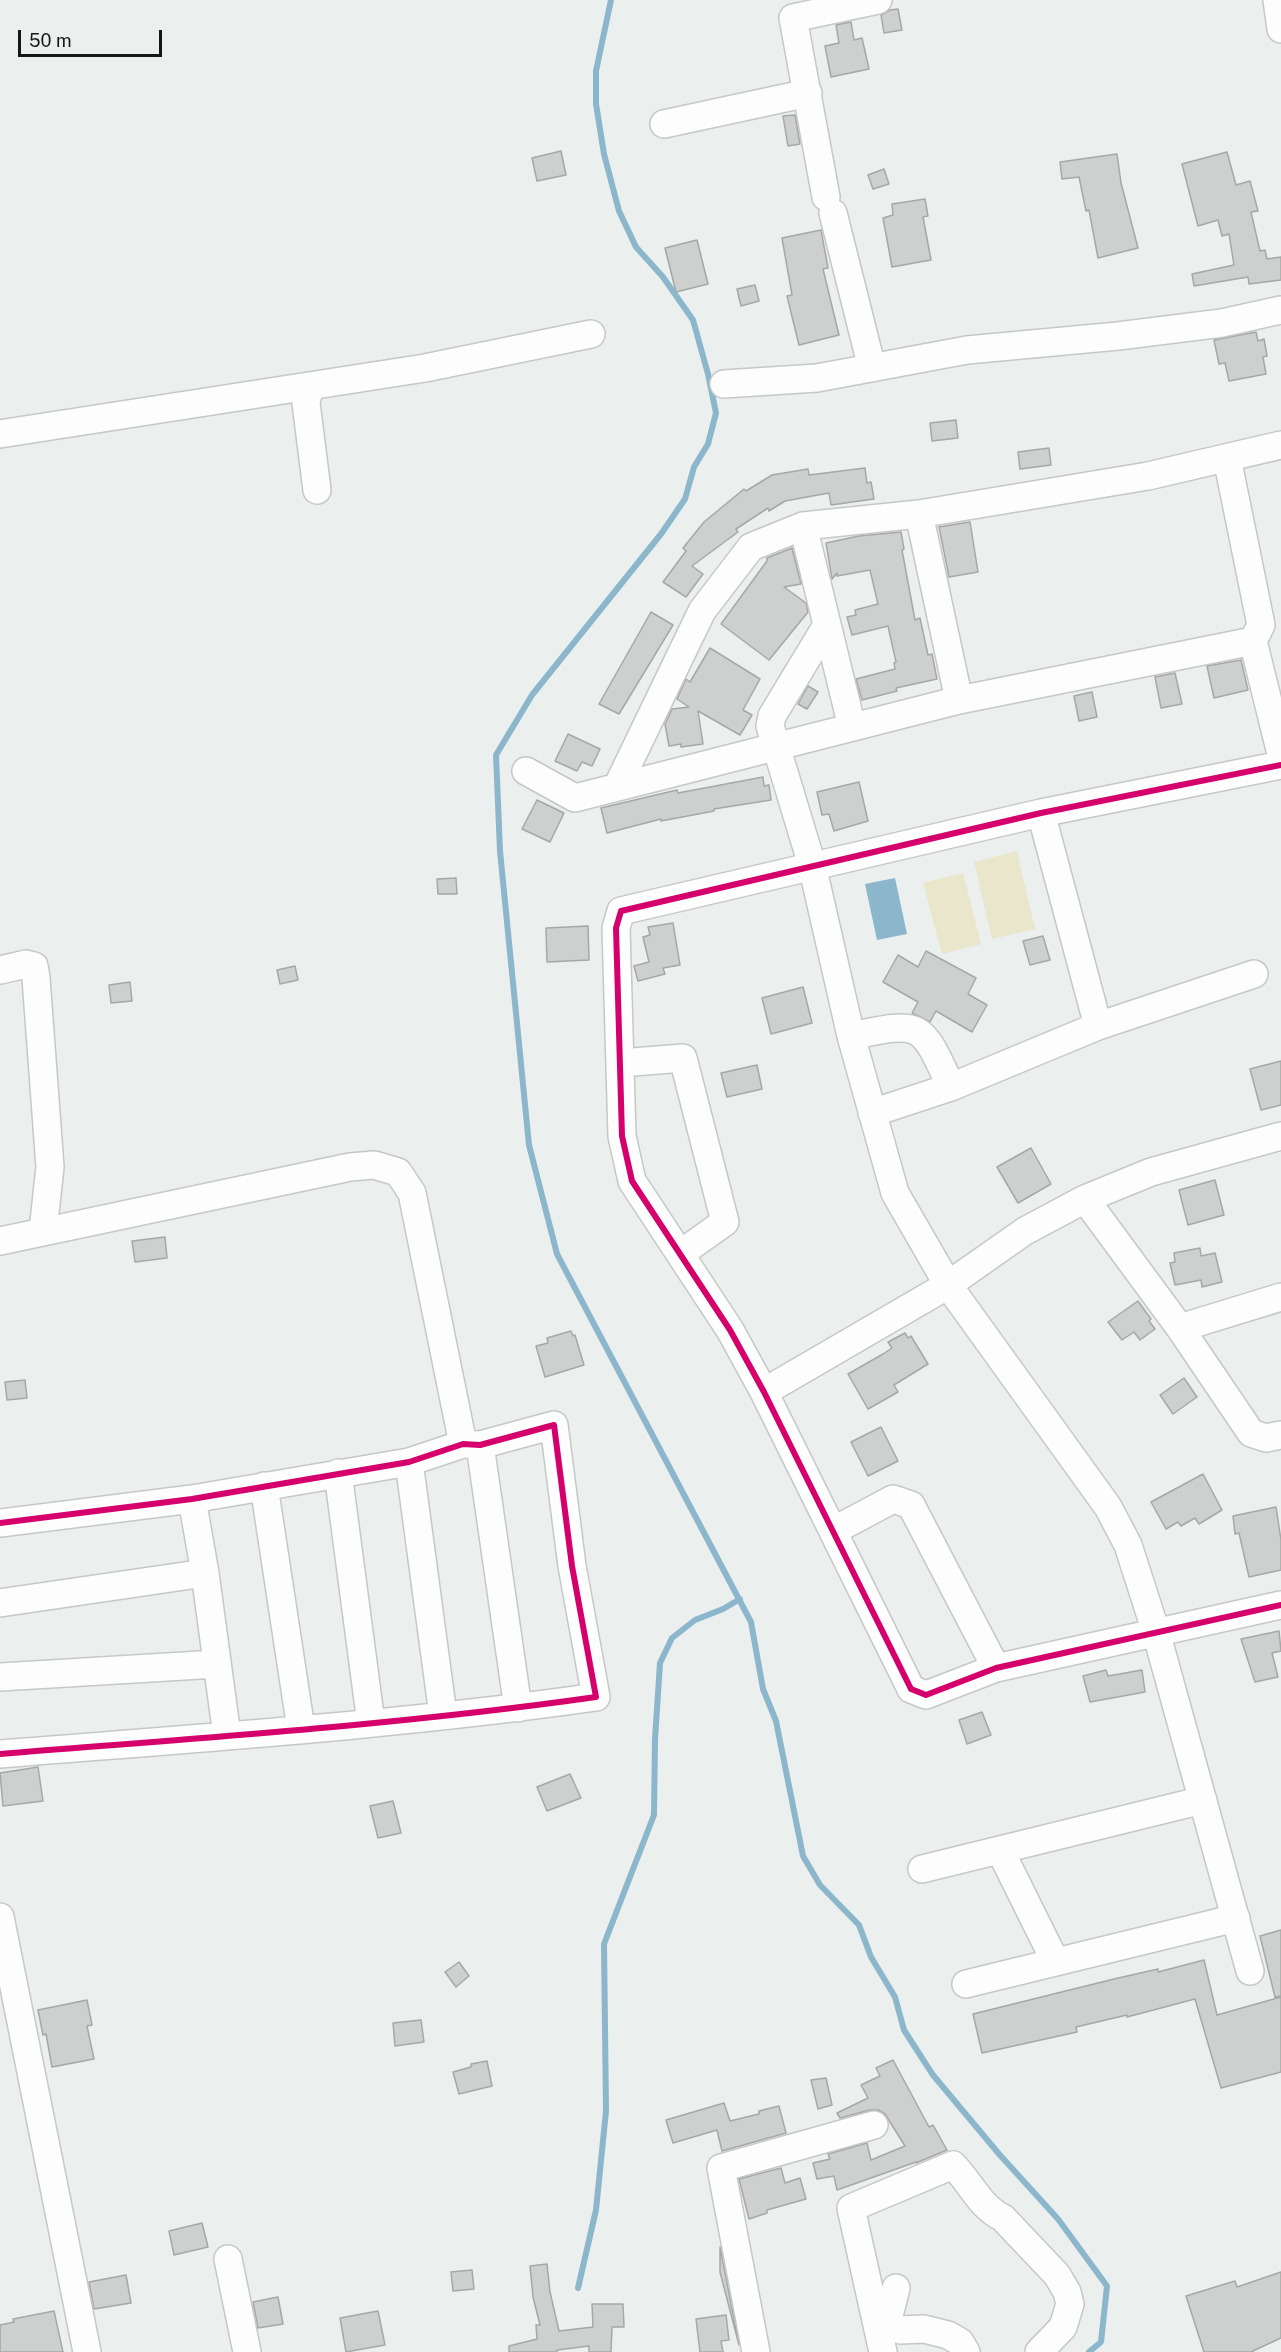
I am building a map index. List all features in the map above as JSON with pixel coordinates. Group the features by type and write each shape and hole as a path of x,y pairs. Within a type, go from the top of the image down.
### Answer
{"street":[{"path":"872,368 829,205 793,18 878,0"},
{"path":"1276,0 1281,29"},
{"path":"664,124 808,93"},
{"path":"724,384 817,378 967,350 1118,336 1222,323 1281,310"},
{"path":"0,434 425,368 591,334"},
{"path":"310,386 306,403 317,490"},
{"path":"617,788 702,611 751,548 803,526 919,514 1148,476 1281,445"},
{"path":"1227,459 1261,625 1253,640 1281,754"},
{"path":"919,514 959,700"},
{"path":"803,526 852,727"},
{"path":"827,625 772,716 770,726 812,865 851,1036 895,1192 948,1285 1108,1507 1128,1545 1156,1632 1250,1971"},
{"path":"526,771 575,798 959,700 1253,640"},
{"path":"1281,765 1041,813 621,911 616,928 622,1136 632,1181 730,1330 764,1392 911,1689 926,1695 996,1668 1281,1605"},
{"path":"1041,813 1098,1026"},
{"path":"0,970 26,964 34,966 36,978 50,1167 43,1231"},
{"path":"872,1113 951,1087 1098,1026 1254,974"},
{"path":"851,1036 904,1026 920,1032 931,1043 951,1087"},
{"path":"621,1063 683,1058 725,1222 680,1254"},
{"path":"764,1392 948,1285 1025,1231 1085,1199 1151,1172 1281,1136"},
{"path":"0,1241 350,1167 374,1165 399,1172 412,1192 472,1445 518,1708"},
{"path":"1085,1199 1251,1432 1266,1438 1281,1435"},
{"path":"1179,1328 1281,1297"},
{"path":"0,1523 192,1499 409,1462 554,1425 572,1566 596,1697 518,1708 301,1730 0,1754"},
{"path":"409,1462 442,1715"},
{"path":"338,1473 371,1723"},
{"path":"264,1486 301,1730"},
{"path":"192,1499 205,1573 227,1736"},
{"path":"834,1531 893,1499 911,1506 996,1668"},
{"path":"0,1603 205,1573"},
{"path":"0,1677 217,1664"},
{"path":"922,1869 1203,1800"},
{"path":"1000,1850 1055,1961"},
{"path":"0,1917 87,2352"},
{"path":"966,1984 1236,1918"},
{"path":"756,2352 721,2169 874,2125"},
{"path":"883,2335 851,2208 953,2165 963,2175 978,2199 991,2212 1003,2218 1057,2275 1067,2292 1070,2304 1063,2326 1039,2352"},
{"path":"228,2259 247,2352"},
{"path":"883,2335 896,2288"},
{"path":"883,2335 900,2330 924,2329 935,2342 948,2335 960,2342 966,2352"}],"shaded area":[{"path":"1017,851 1035,929 992,939 974,862"},
{"path":"963,873 981,944 942,954 923,883"}],"water":[{"path":"895,878 907,934 877,940 865,884"}],"building":[{"path":"898,9 902,30 884,33 881,15"},
{"path":"851,22 854,40 862,38 869,69 831,77 825,46 839,43 836,25"},
{"path":"795,115 800,144 788,146 783,116"},
{"path":"561,151 566,175 537,181 532,158"},
{"path":"1227,152 1236,185 1250,181 1258,211 1251,212 1260,251 1265,250 1267,259 1281,257 1281,280 1249,284 1248,277 1194,286 1192,274 1234,265 1229,234 1222,236 1218,220 1198,226 1182,164"},
{"path":"1117,154 1121,183 1138,248 1098,258 1089,210 1086,211 1079,177 1062,179 1060,162"},
{"path":"884,169 889,184 873,189 868,175"},
{"path":"925,199 928,216 923,217 931,260 892,267 883,218 893,215 892,204"},
{"path":"821,230 828,268 823,269 839,335 799,345 787,296 792,295 782,238"},
{"path":"697,240 708,284 676,292 665,248"},
{"path":"755,285 759,301 741,306 737,289"},
{"path":"1256,332 1258,341 1264,339 1267,356 1263,357 1266,374 1229,381 1225,363 1219,364 1214,340"},
{"path":"956,420 958,438 932,441 930,423"},
{"path":"1049,448 1051,465 1020,469 1018,452"},
{"path":"865,468 867,483 871,482 874,499 831,505 829,493 785,501 769,511 768,508 736,529 738,532 692,566 703,574 686,597 663,582 686,551 683,548 704,522 744,489 746,491 772,475 808,469 809,475"},
{"path":"970,522 978,572 949,577 939,527"},
{"path":"901,532 904,549 902,550 915,620 920,618 928,655 932,654 937,679 896,688 897,691 862,700 856,679 895,669 894,663 896,662 888,626 852,635 847,617 856,615 855,610 878,604 870,570 837,576 837,573 832,579 826,543 859,536"},
{"path":"792,548 801,584 784,587 806,603 808,612 769,660 721,624 767,558"},
{"path":"651,612 673,625 619,714 599,704"},
{"path":"710,648 760,679 743,710 752,715 740,735 698,711 703,744 669,746 665,724 672,709 689,707 677,699 686,679 690,682"},
{"path":"1241,660 1248,690 1214,698 1207,666"},
{"path":"1175,673 1182,704 1161,708 1155,677"},
{"path":"808,686 818,692 807,709 798,704"},
{"path":"1092,692 1097,717 1079,721 1074,696"},
{"path":"568,734 600,749 592,766 582,762 577,771 555,761"},
{"path":"763,777 764,786 769,785 771,800 714,809 714,811 661,821 661,819 607,833 601,808 677,790 678,793"},
{"path":"859,782 868,821 834,831 829,814 822,815 817,792"},
{"path":"537,800 564,813 550,842 522,829"},
{"path":"456,878 457,894 438,894 437,879"},
{"path":"673,923 680,965 663,968 665,974 638,981 634,966 649,962 643,937 650,935 648,927"},
{"path":"588,926 589,960 547,962 546,928"},
{"path":"1043,936 1050,960 1030,965 1023,941"},
{"path":"926,951 976,978 968,994 987,1005 972,1032 936,1011 930,1022 912,1013 918,1002 883,982 898,955 918,967"},
{"path":"295,966 298,980 280,984 277,970"},
{"path":"130,982 132,1001 111,1003 109,985"},
{"path":"803,987 812,1023 771,1034 762,998"},
{"path":"1281,1061 1281,1105 1261,1110 1250,1069"},
{"path":"757,1065 762,1089 727,1097 721,1073"},
{"path":"1031,1148 1051,1184 1018,1203 997,1167"},
{"path":"1215,1180 1224,1215 1188,1225 1179,1190"},
{"path":"165,1237 167,1258 135,1262 132,1241"},
{"path":"1200,1248 1201,1256 1215,1253 1222,1282 1202,1287 1201,1280 1175,1285 1170,1263 1175,1262 1174,1253"},
{"path":"1138,1301 1155,1329 1140,1340 1134,1332 1122,1340 1108,1322"},
{"path":"571,1331 573,1336 575,1335 584,1365 545,1377 536,1346 548,1343 547,1338"},
{"path":"905,1333 908,1338 911,1336 928,1364 894,1385 898,1392 868,1409 848,1374 892,1348 888,1342"},
{"path":"1184,1378 1197,1397 1173,1414 1160,1395"},
{"path":"25,1380 27,1398 7,1400 5,1382"},
{"path":"881,1427 898,1461 868,1476 851,1442"},
{"path":"1203,1474 1222,1510 1199,1524 1195,1518 1181,1526 1178,1522 1166,1529 1151,1502"},
{"path":"1276,1507 1281,1540 1281,1570 1249,1577 1239,1533 1235,1534 1233,1516"},
{"path":"1279,1631 1281,1651 1272,1653 1278,1677 1255,1682 1241,1639"},
{"path":"1106,1670 1108,1676 1142,1670 1145,1692 1090,1702 1083,1676"},
{"path":"982,1712 991,1735 967,1744 959,1720"},
{"path":"38,1767 43,1801 3,1806 0,1773"},
{"path":"570,1774 581,1798 547,1811 537,1787"},
{"path":"393,1801 401,1833 378,1838 370,1806"},
{"path":"1281,1930 1281,1996 1275,1997 1260,1936"},
{"path":"1204,1960 1217,2015 1281,1997 1281,2072 1221,2088 1195,1999 1127,2017 1127,2015 1076,2027 1077,2032 982,2053 973,2014 1114,1979 1158,1969 1158,1972"},
{"path":"459,1962 469,1976 456,1987 445,1972"},
{"path":"87,2000 92,2025 87,2026 94,2059 52,2067 46,2034 43,2035 38,2010"},
{"path":"421,2020 424,2042 395,2046 393,2023"},
{"path":"893,2060 929,2127 933,2125 947,2150 837,2190 834,2176 817,2179 813,2163 830,2159 828,2154 867,2143 871,2160 905,2146 885,2114 878,2110 840,2118 837,2113 868,2098 861,2085 880,2076 876,2068"},
{"path":"487,2061 492,2086 459,2094 453,2072 471,2067 471,2064"},
{"path":"826,2078 832,2105 818,2109 811,2080"},
{"path":"724,2103 730,2121 779,2106 786,2133 722,2151 717,2130 673,2143 666,2120"},
{"path":"781,2168 785,2183 800,2178 806,2199 767,2210 767,2213 749,2219 739,2179"},
{"path":"202,2223 208,2247 174,2255 169,2231"},
{"path":"720,2247 739,2345 720,2272"},
{"path":"547,2264 550,2292 559,2331 593,2327 592,2304 623,2304 624,2327 612,2327 611,2352 589,2352 589,2346 557,2350 557,2352 509,2352 509,2346 537,2339 536,2325 540,2325 533,2297 530,2266"},
{"path":"472,2270 474,2289 453,2291 451,2272"},
{"path":"1281,2272 1281,2338 1251,2352 1204,2352 1186,2296 1235,2281 1237,2287"},
{"path":"126,2275 131,2303 94,2309 89,2282"},
{"path":"278,2297 283,2324 258,2328 253,2302"},
{"path":"54,2311 63,2352 0,2352 0,2325 14,2322 13,2319"},
{"path":"378,2311 385,2345 346,2352 340,2318"},
{"path":"726,2315 729,2340 721,2341 723,2352 700,2352 696,2319"}],"waterway":[{"path":"611,0 596,71 596,104 604,154 619,211 636,247 663,277 693,320 716,413 708,444 694,467 685,499 661,534 532,695 496,755 500,851 529,1145 557,1254 751,1622 763,1689 776,1721 803,1856 820,1885 859,1925 871,1957 895,1997 904,2030 933,2075 999,2154 1058,2219 1107,2286 1101,2342 1089,2352"},
{"path":"578,2288 596,2210 606,2111 604,1944 654,1815 655,1739 660,1663 672,1638 695,1620 723,1609 740,1599"}],"cycle path":[{"path":"1281,765 1041,813 621,911 616,928 622,1136 632,1181 730,1330 764,1392 911,1689 926,1695 996,1668 1281,1605"},
{"path":"0,1523 192,1499 409,1462 463,1444 480,1445 554,1425 572,1566 596,1697 373,1723 0,1754"}]}
